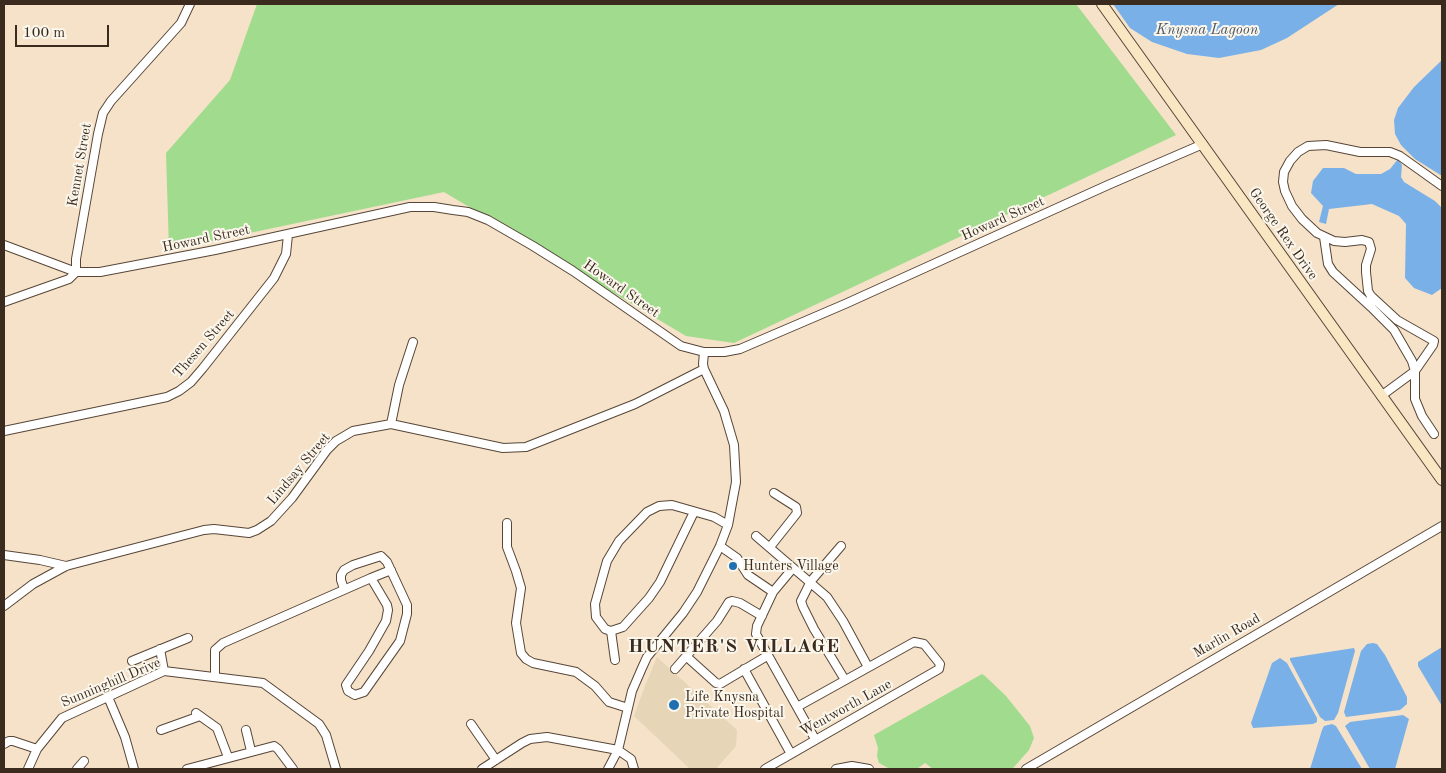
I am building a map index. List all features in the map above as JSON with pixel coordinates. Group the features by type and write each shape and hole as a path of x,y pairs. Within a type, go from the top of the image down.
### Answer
{"street":[{"name":"Kennet Street","path":"76,272 76,259 103,113 111,101 181,23 190,4"},
{"name":"George Rex Drive","path":"1102,4 1442,480"},
{"name":"Howard Street","path":"4,302 69,279 76,272 100,272 143,265 410,207 434,208 468,212 497,225 573,271 673,341 690,349 704,352 732,351 754,343 1203,144"},
{"path":"1381,396 1415,371 1433,345 1433,340 1397,320 1371,296 1368,290 1366,272 1371,249 1369,242 1362,240 1334,241 1311,228 1292,206 1284,191 1284,172 1298,152 1308,146 1326,145 1360,152 1390,152 1400,156 1442,186"},
{"name":"Thesen Street","path":"4,431 167,397 179,391 191,382 203,368 274,278 286,254 288,235"},
{"path":"1324,237 1328,264 1333,272 1394,330 1406,348 1415,371 1415,399 1422,416 1434,434"},
{"path":"4,244 76,272"},
{"path":"1371,296 1371,307"},
{"path":"392,424 399,385 413,342"},
{"path":"608,769 618,750 636,679 647,657 692,599 720,546 728,525 736,482 734,445 724,411 704,369 704,352"},
{"name":"Lindsay Street","path":"4,606 33,584 66,566 204,530 214,529 249,533 258,530 271,521 292,498 336,441 353,431 392,424 503,448 526,447 636,404 704,369"},
{"path":"770,547 797,513 796,508 774,493"},
{"path":"694,512 660,582 649,598 623,627 611,631 605,629 598,622 595,604 607,561 619,541 647,512 659,506 672,505 714,517 728,525"},
{"path":"507,523 507,547 519,579 520,588 516,623 521,653 526,659 534,663 576,672 595,686 609,702 628,708"},
{"name":"Marlin Road","path":"1026,769 1442,526"},
{"path":"756,536 830,600 868,667 797,707"},
{"path":"720,546 737,558 748,575 773,592"},
{"path":"841,546 811,582 802,597 802,607 845,680"},
{"path":"4,555 66,566"},
{"path":"344,590 341,575 344,570 381,556 385,559 391,570 407,604 407,614 402,635 370,686 364,692 355,695 348,691 346,685 384,626 388,614 387,605 372,578"},
{"path":"793,568 773,592 757,626 756,634 815,739"},
{"path":"215,677 215,650 221,645 391,570"},
{"path":"674,669 717,620 726,605 732,601 740,603 762,616"},
{"path":"611,631 615,660"},
{"path":"132,661 188,638"},
{"name":"Wentworth Lane","path":"765,769 939,669 940,666 939,662 924,644 919,642 912,643 868,667"},
{"path":"160,649 164,671"},
{"path":"687,656 718,684 722,684 767,656"},
{"path":"744,670 791,754"},
{"name":"Sunninghill Drive","path":"28,769 36,749 62,718 164,671 260,681 277,692 322,728 326,735 336,769"},
{"path":"108,697 125,737 134,769"},
{"path":"160,730 198,714 217,728 228,757"},
{"path":"471,724 496,760"},
{"path":"246,730 251,751"},
{"path":"482,769 522,743 538,737 547,737 618,750 630,759 634,769"},
{"path":"4,744 12,740 36,749"},
{"path":"187,769 274,746 293,769"},
{"path":"77,769 84,761"},
{"path":"836,769 852,766 870,769"}],"shaded area":[{"name":"Life Knysna Private Hospital","path":"657,657 737,730 736,746 716,769 690,769 634,716"}],"green space":[{"path":"257,4 1076,4 1176,135 734,343 686,336 444,192 169,250 166,153 230,80"},
{"path":"982,674 1006,696 1030,726 1034,738 1029,750 1012,769 933,769 925,763 917,769 890,769 879,763 877,756 878,748 874,735"}],"water":[{"name":"Knysna Lagoon","path":"1113,4 1339,4 1287,38 1261,50 1219,58 1187,54 1152,42 1130,28"},
{"path":"1442,60 1442,176 1415,159 1401,145 1395,134 1394,120 1398,108 1414,87"},
{"path":"1398,159 1402,165 1401,177 1404,182 1435,201 1442,208 1442,288 1432,295 1414,288 1405,278 1406,224 1399,216 1372,204 1329,209 1326,224 1319,222 1323,206 1311,193 1313,181 1323,168 1344,168 1356,174 1381,174 1390,169"},
{"path":"1367,644 1377,644 1385,655 1407,697 1407,704 1400,710 1346,717 1344,712 1361,651"},
{"path":"1442,647 1442,706 1418,666 1418,662"},
{"path":"1354,648 1355,651 1338,713 1334,720 1325,721 1320,717 1290,658"},
{"path":"1280,658 1287,663 1317,718 1317,722 1313,724 1253,728 1251,723 1272,663"},
{"path":"1403,715 1409,719 1395,769 1370,769 1345,726 1350,722"},
{"path":"1332,724 1336,726 1362,769 1310,769 1322,730 1324,726"}],"place":[{"name":"Hunters Village","path":"733,566"},
{"name":"Life Knysna Private Hospital","path":"674,705"}],"district":[{"name":"HUNTER'S VILLAGE","path":"734,647"}]}
